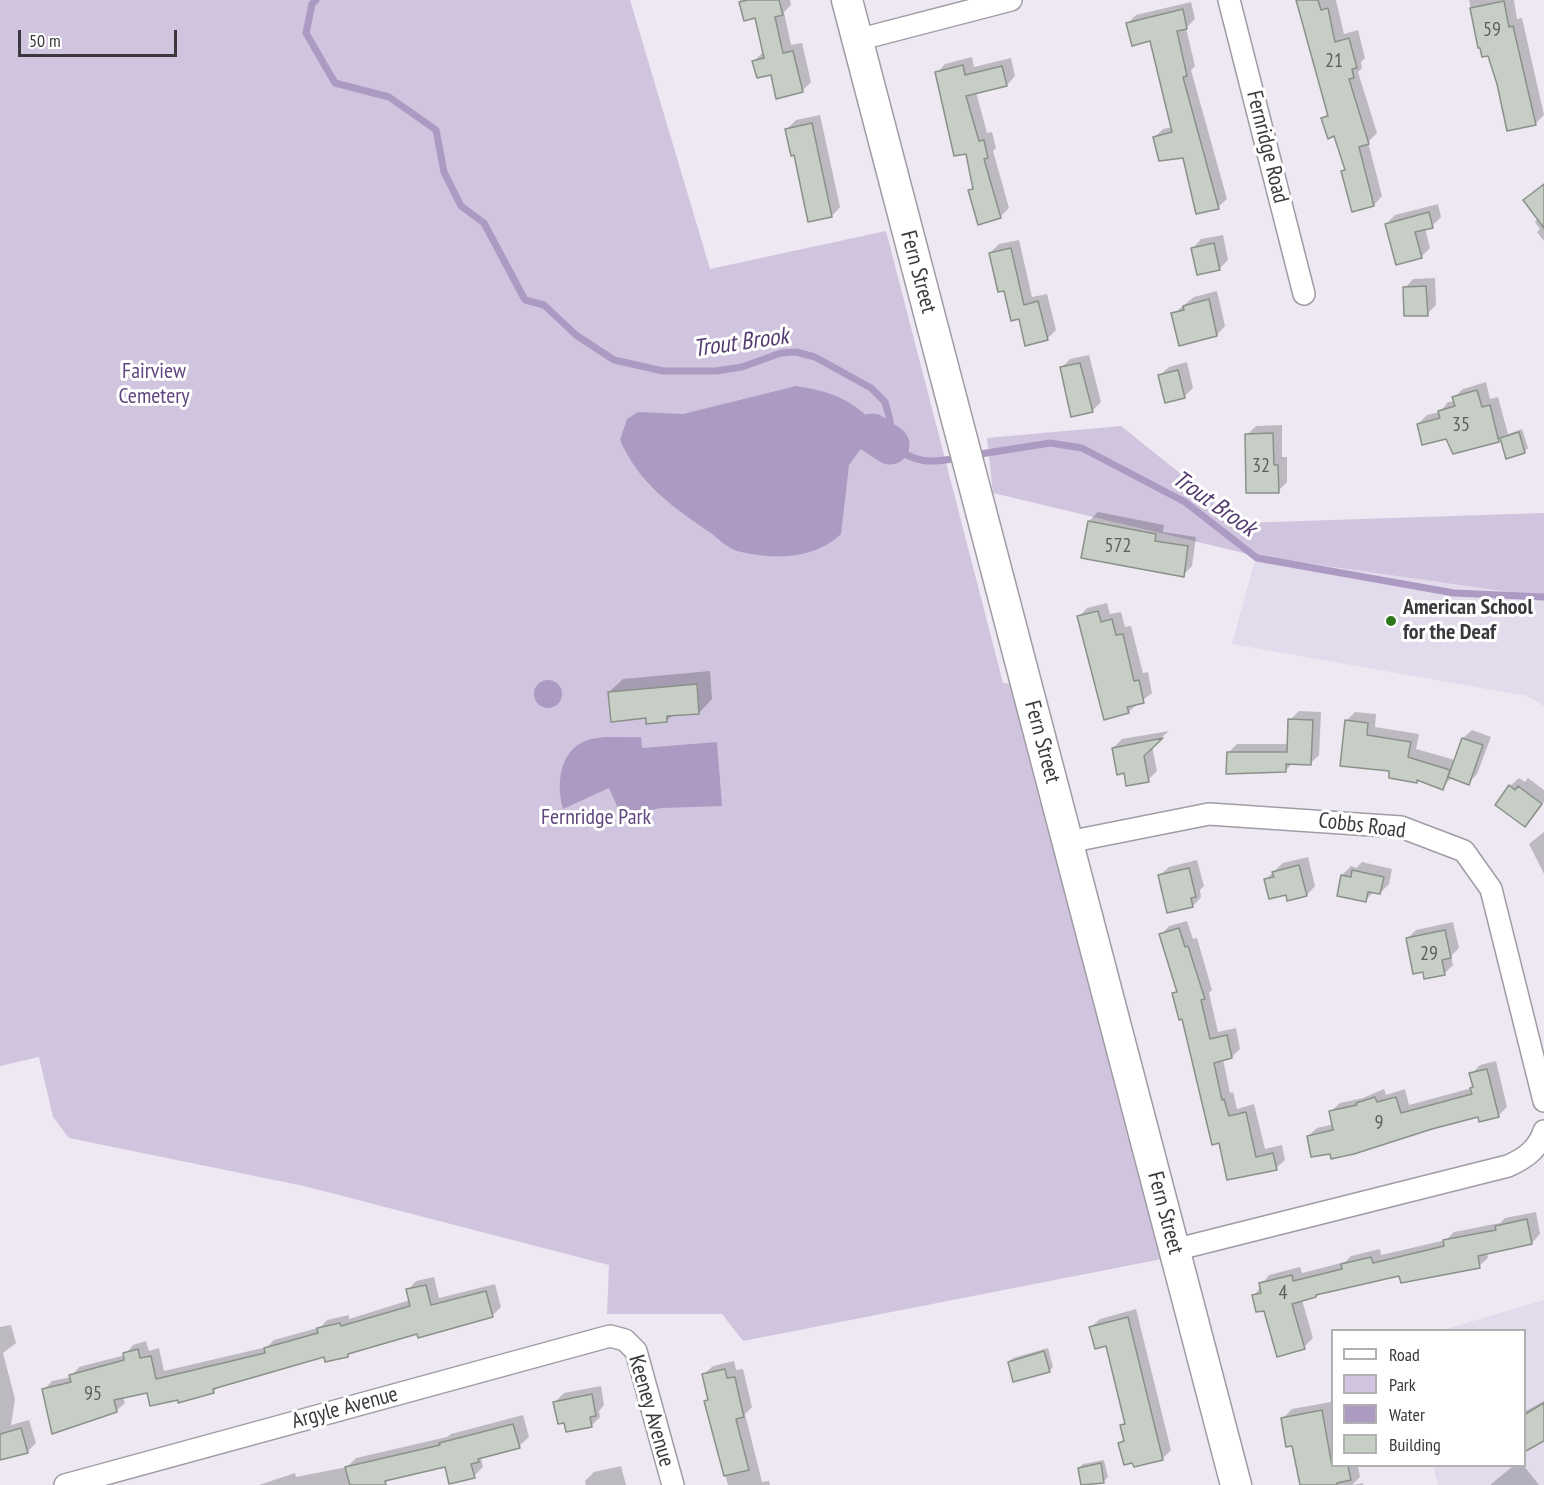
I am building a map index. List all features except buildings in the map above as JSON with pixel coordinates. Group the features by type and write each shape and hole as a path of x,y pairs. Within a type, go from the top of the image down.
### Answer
{"street":[{"name":"Fern Street","path":"847,0 1236,1485"},
{"path":"857,40 1011,0"},
{"name":"Fernridge Road","path":"1230,0 1304,294"},
{"name":"Cobbs Road","path":"1068,842 1209,814 1220,814 1401,827 1464,851 1491,889 1544,1101"},
{"path":"1174,1250 1508,1166 1538,1146 1544,1131"},
{"name":"Argyle Avenue","path":"65,1485 610,1336 625,1340"},
{"name":"Keeney Avenue","path":"625,1340 638,1357 673,1485"}],"shaded area":[{"name":"American School for the Deaf","path":"1256,556 1544,597 1544,706 1527,696 1232,644"},
{"path":"1544,1300 1544,1485 1438,1485 1433,1467 1526,1467 1526,1329 1446,1329"}],"green space":[{"name":"Fernridge Park","path":"0,0 630,0 710,269 886,231 1003,683 1012,684 1162,1259 743,1341 722,1314 607,1314 609,1265 304,1186 69,1138 53,1117 39,1057 0,1066"},
{"path":"1121,426 1242,523 1544,513 1544,597 1256,556 993,493 987,438"}],"water":[{"path":"796,386 841,398 859,409 878,426 849,465 841,534 830,543 805,553 792,556 764,556 730,548 658,493 636,469 620,440 627,419 638,412 683,414"},
{"path":"548,680 558,684 562,694 558,704 548,708 538,704 534,694 538,684"},
{"path":"641,737 642,748 717,742 722,806 662,808 621,815 609,788 563,809 560,779 571,751 594,738"}],"waterway":[{"name":"Trout Brook","path":"316,0 312,4 306,33 335,83 389,97 436,130 444,172 461,206 484,223 525,300 544,305 576,335 614,360 663,371 716,371 742,367 781,353 796,352 815,357 871,388 885,402 890,420 890,445 908,456 923,461 960,458"},
{"path":"872,433 890,445"},
{"name":"Trout Brook","path":"974,455 1050,443 1082,448 1185,502 1257,558 1454,593 1544,597"}],"place":[{"name":"American School for the Deaf","path":"1391,621"}],"park label":[{"name":"Fairview Cemetery","path":"154,384"}]}
